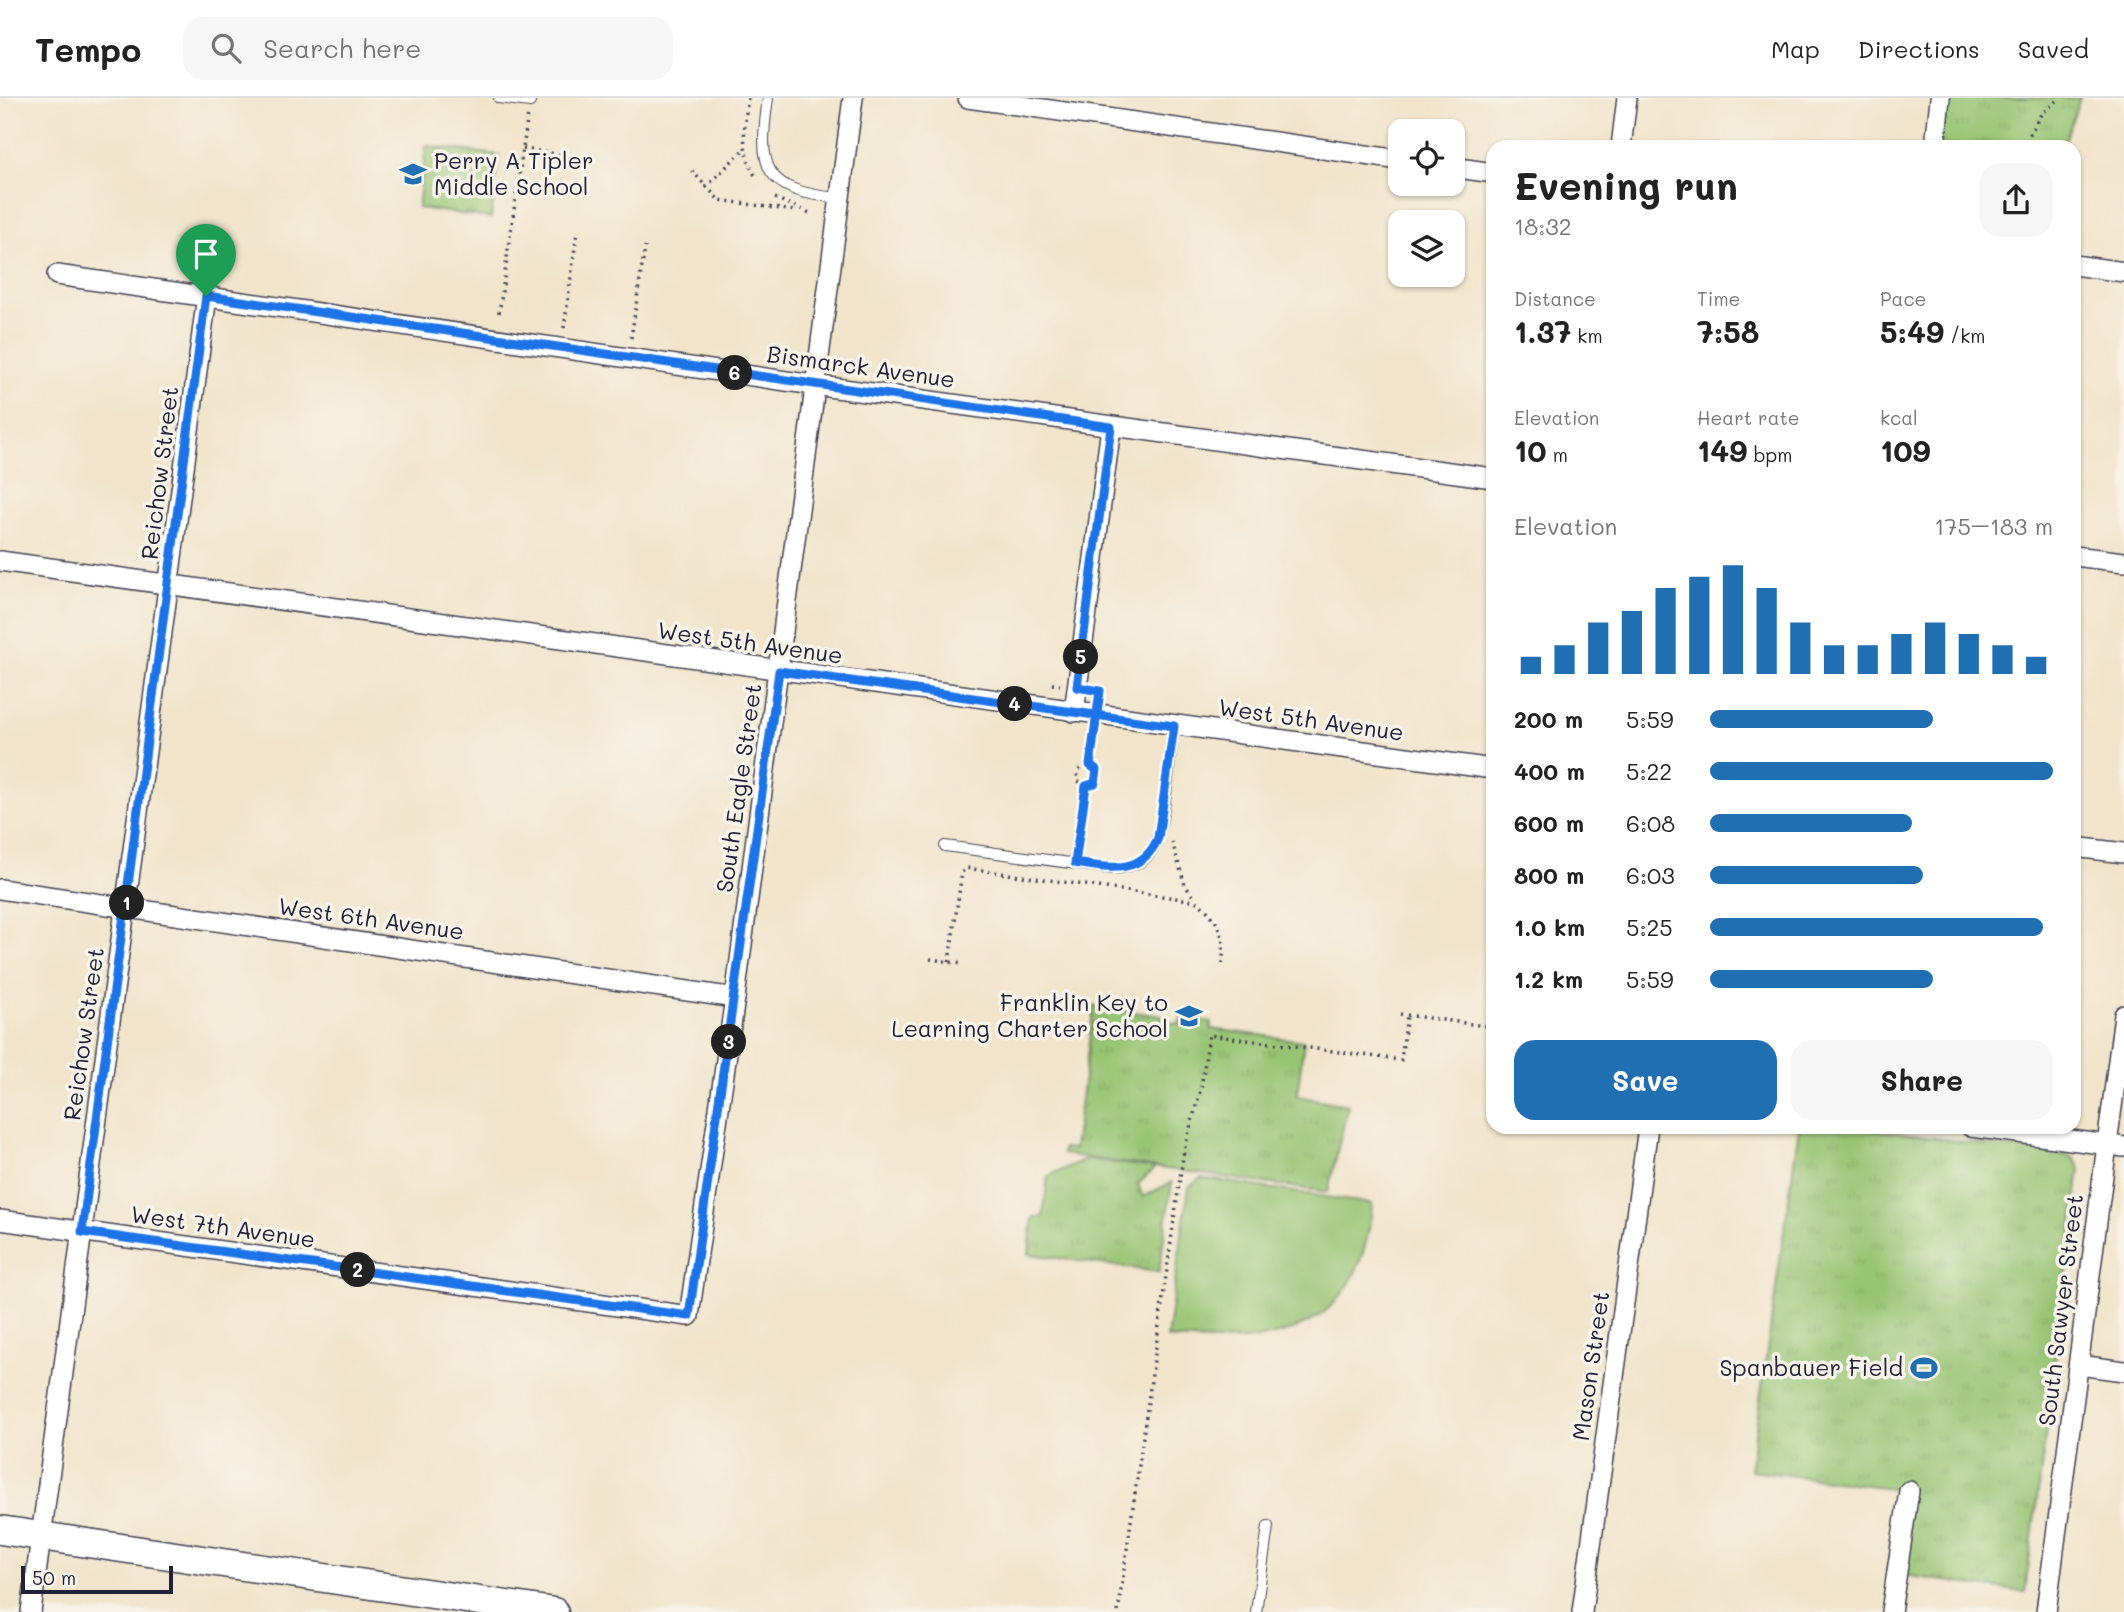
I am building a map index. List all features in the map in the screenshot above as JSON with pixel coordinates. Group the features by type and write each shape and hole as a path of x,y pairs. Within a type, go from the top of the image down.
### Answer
{"main road":[{"path":"0,1531 511,1609 554,1612"}],"street":[{"name":"South Eagle Street","path":"689,1316 735,998 853,98"},
{"path":"968,98 1388,158"},
{"path":"1621,140 1627,98"},
{"path":"1936,140 1940,98"},
{"path":"1465,169 1486,172"},
{"path":"2081,266 2124,272"},
{"name":"Bismarck Avenue","path":"57,275 1111,427 1486,477"},
{"name":"Reichow Street","path":"31,1612 170,586 206,296"},
{"path":"1073,712 1111,427"},
{"path":"2081,557 2124,562"},
{"name":"West 5th Avenue","path":"0,561 1486,768"},
{"path":"2081,848 2124,853"},
{"name":"West 6th Avenue","path":"0,889 735,998"},
{"name":"South Sawyer Street","path":"2046,1612 2079,1365 2116,1146 2124,1015"},
{"name":"Mason Street","path":"1583,1612 1647,1134"},
{"path":"2024,1134 2116,1146"},
{"name":"West 7th Avenue","path":"0,1220 689,1316"},
{"path":"2079,1365 2124,1371"},
{"path":"1891,1612 1909,1491"}],"lane":[{"path":"499,98 530,102"},
{"path":"768,98 762,147 771,173 795,191 839,198"},
{"path":"945,846 1114,869 1129,867 1144,860 1153,850 1158,838 1174,726"},
{"path":"1256,1612 1268,1526"}],"path":[{"path":"2027,140 2041,114 2057,101"},
{"path":"499,313 530,102"},
{"path":"706,187 745,148"},
{"path":"523,149 578,157"},
{"path":"692,171 719,200 800,212"},
{"path":"561,348 577,233"},
{"path":"628,358 645,247"},
{"path":"1052,684 1077,687"},
{"path":"1090,765 1096,715"},
{"path":"1090,765 1097,770 1098,778 1095,783 1086,786 1078,781 1077,773 1082,766 1090,765"},
{"path":"1072,883 1086,786"},
{"path":"1172,842 1185,884 1221,929 1225,947 1222,968"},
{"path":"949,962 963,869 1196,901"},
{"path":"930,959 963,964"},
{"path":"1400,1014 1486,1026"},
{"path":"1118,1612 1184,1150 1201,1088 1209,1035 1401,1060 1407,1015"}],"green space":[{"path":"1940,98 2080,98 2065,140 1936,140"},
{"path":"426,146 499,155 491,218 418,208"},
{"path":"1094,1006 1162,1016 1162,1021 1179,1024 1181,1018 1211,1022 1211,1029 1304,1041 1297,1096 1348,1105 1328,1192 1062,1154 1063,1148 1074,1149"},
{"path":"1798,1134 1904,1134 2074,1158 2080,1169 2025,1592 1887,1573 1899,1489 1750,1470"},
{"path":"1086,1159 1155,1168 1138,1184 1143,1197 1172,1182 1159,1272 1029,1254 1033,1217 1043,1217 1048,1176"},
{"path":"1201,1178 1372,1204 1365,1247 1351,1280 1332,1305 1307,1323 1278,1334 1244,1340 1167,1338 1189,1187"}],"place":[{"name":"Perry A Tipler Middle School","path":"413,174"},
{"name":"Franklin Key to Learning Charter School","path":"1189,1016"},
{"name":"Spanbauer Field","path":"1924,1368"}],"route":[{"path":"206,296 167,608 82,1232 689,1316 779,671 931,693 966,697 1096,715 1174,726 1158,838 1153,850 1144,860 1129,867 1114,869 1075,863 1086,786 1095,783 1098,778 1097,770 1090,765 1096,715 1100,691 1077,687 1111,427 206,296"}]}
